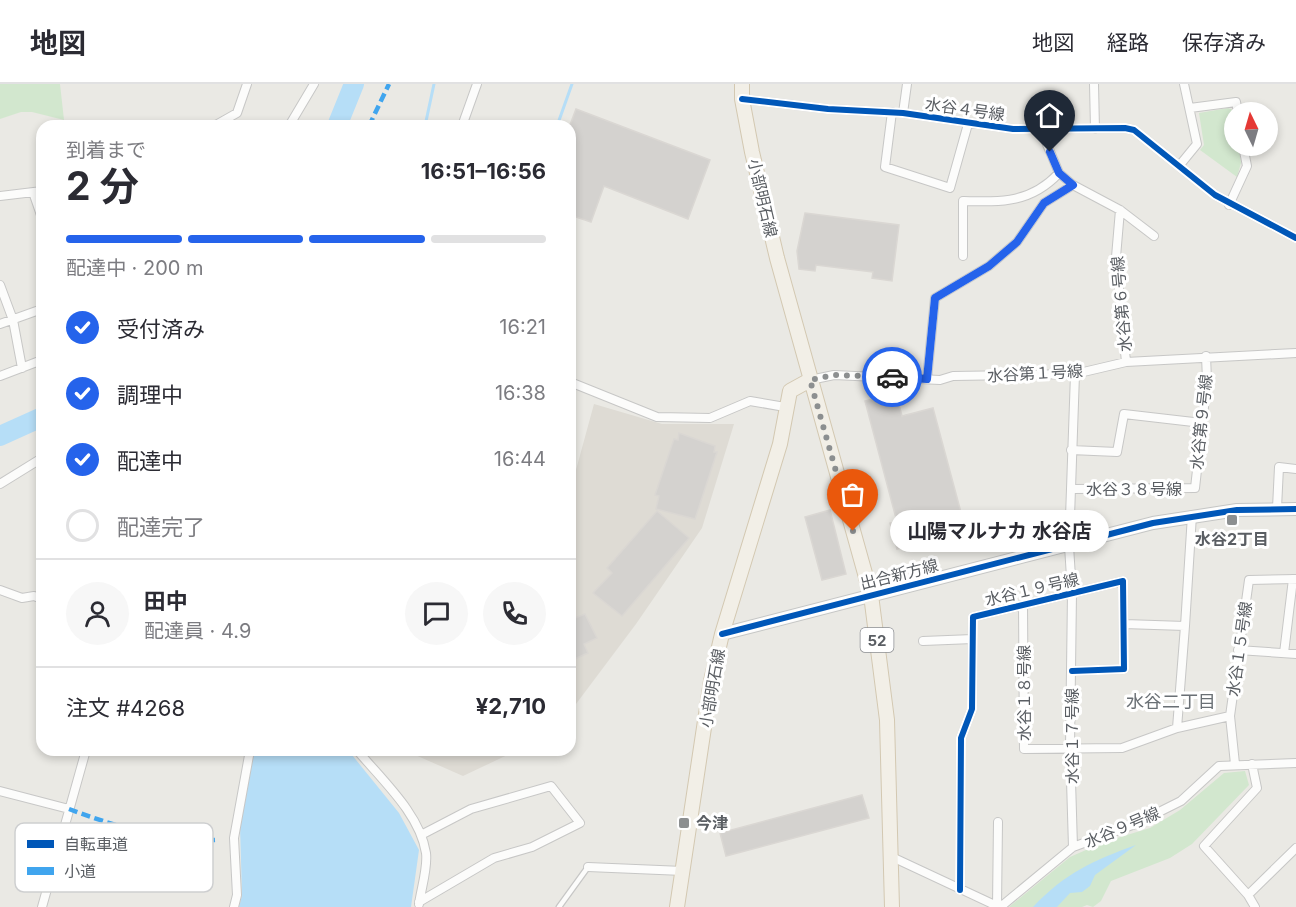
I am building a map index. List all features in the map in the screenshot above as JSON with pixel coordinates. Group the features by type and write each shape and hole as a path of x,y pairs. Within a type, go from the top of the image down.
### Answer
{"main road":[{"name":"小部明石線","path":"742,84 742,99 767,216 810,380 871,595 887,720 892,907"},
{"name":"小部明石線","path":"677,907 711,681 722,634 780,444 785,407 790,391 810,380"}],"street":[{"path":"225,120 237,113 247,84"},
{"path":"293,120 314,84"},
{"path":"464,120 477,84"},
{"path":"903,113 907,84"},
{"path":"1094,84 1095,129"},
{"path":"1179,166 1197,144 1184,84"},
{"name":"水谷４号線","path":"742,99 828,109 903,113 968,124 1041,130 1125,128 1134,130 1229,205 1296,238"},
{"path":"1190,108 1224,104"},
{"path":"892,112 885,167 950,188 968,124"},
{"path":"1041,130 1059,173 1073,185 1120,210 1154,236"},
{"path":"1229,205 1247,166 1245,156"},
{"path":"963,256 963,201 1009,202 1045,188 1059,173"},
{"path":"927,379 935,298 989,266 1017,242 1044,203 1073,185"},
{"path":"0,196 36,191"},
{"name":"水谷第６号線","path":"1120,210 1116,257 1126,362"},
{"path":"0,285 13,320 22,368"},
{"path":"0,324 36,311"},
{"name":"水谷第１号線","path":"810,380 834,375 927,379 1075,374 1126,362 1296,353"},
{"name":"水谷第９号線","path":"1195,488 1207,380 1206,356"},
{"path":"0,376 36,362"},
{"name":"水谷１７号線","path":"1073,847 1070,747 1072,593 1069,546 1073,489 1071,450 1075,374"},
{"path":"576,384 657,417 710,418 750,400 785,407"},
{"path":"1071,450 1117,452 1124,414 1202,423"},
{"path":"0,484 36,462"},
{"path":"1277,508 1279,467 1296,469"},
{"name":"水谷３８号線","path":"1073,489 1195,488"},
{"name":"出合新方線","path":"722,634 1192,515 1277,508 1296,509"},
{"path":"1177,728 1192,515"},
{"path":"1284,653 1294,579"},
{"name":"水谷１５号線","path":"1235,764 1230,716 1249,580 1294,579"},
{"name":"水谷１９号線","path":"960,890 961,738 972,709 973,617 1123,581 1124,669 1072,671"},
{"path":"0,590 22,598 36,597"},
{"name":"水谷１８号線","path":"1023,605 1024,749 1122,748 1177,728 1230,716"},
{"path":"1124,624 1185,626"},
{"path":"922,641 973,639"},
{"path":"1238,650 1296,654"},
{"path":"65,823 84,756"},
{"path":"234,907 237,895 234,838 249,756"},
{"path":"362,756 405,808 421,835 426,856 418,904"},
{"name":"水谷９号線","path":"992,906 1004,904 1073,847 1135,824 1180,801 1219,766 1296,763"},
{"path":"1252,764 1257,788 1204,846 1248,895 1255,907"},
{"path":"418,904 494,858 532,847 580,823 551,786 471,809 421,835"},
{"path":"0,791 69,809"},
{"path":"892,857 992,906 998,822"},
{"path":"1248,895 1296,848"},
{"path":"588,867 683,871"},
{"path":"42,907 46,892"}],"lane":[{"path":"559,907 588,867"}],"shaded area":[{"path":"594,404 662,424 734,424 702,528 636,624 576,704 576,470"},
{"path":"418,756 505,756 463,776"}],"green space":[{"path":"0,84 60,84 64,120 32,112 21,112 0,119"},
{"path":"1224,109 1224,156 1240,156 1241,163 1237,177 1200,150 1204,145 1199,113"},
{"path":"1245,771 1249,785 1192,844 1170,858 1111,881 1101,901 1093,907 1087,905 1082,907 1009,907 1070,857 1104,842 1150,828 1180,810 1224,773"}],"water":[{"path":"253,756 353,756 399,813 419,850 411,907 239,907 242,895 240,827"},
{"path":"1136,845 1095,875 1090,886 1082,892 1070,893 1057,907 1033,907 1069,876 1107,856"}],"building":[{"path":"576,109 710,160 688,219 604,186 591,222 576,217 576,120 572,120"},
{"path":"805,213 899,225 892,281 872,278 873,272 816,265 815,271 799,269 797,251"},
{"path":"896,393 902,416 933,408 966,531 897,549 890,523 897,522 865,401"},
{"path":"679,433 715,446 714,452 717,452 695,519 656,509 659,496 655,495 674,439 678,440"},
{"path":"830,510 846,574 822,580 805,517"},
{"path":"657,511 689,538 622,616 593,593 612,573 607,568"},
{"path":"585,614 597,638 584,644 588,653 576,658 576,618"},
{"path":"862,795 869,818 726,856 720,833"}],"waterway":[{"path":"339,120 354,84"},
{"path":"426,120 434,84"},
{"path":"559,120 572,84"},
{"path":"0,436 36,420"}],"marked path":[{"path":"372,120 389,84"},
{"path":"69,809 109,823"}],"cycle path":[{"path":"742,99 828,109 903,113 1013,129 1125,128 1134,130 1215,195 1296,238"},
{"path":"722,634 1153,523 1237,510 1296,509"},
{"path":"960,890 961,738 972,709 973,617 1123,581 1124,669 1072,671"}],"way so far":[{"path":"853,531 810,380 834,375 892,377"}],"place":[{"name":"水谷2丁目","path":"1232,520"},
{"name":"山陽マルナカ 水谷店","path":"853,531"},
{"name":"今津","path":"684,823"}],"district":[{"name":"水谷二丁目","path":"1171,701"}],"route":[{"path":"892,377 927,379 935,298 989,266 1017,242 1044,203 1073,185 1059,173 1050,152"}]}
